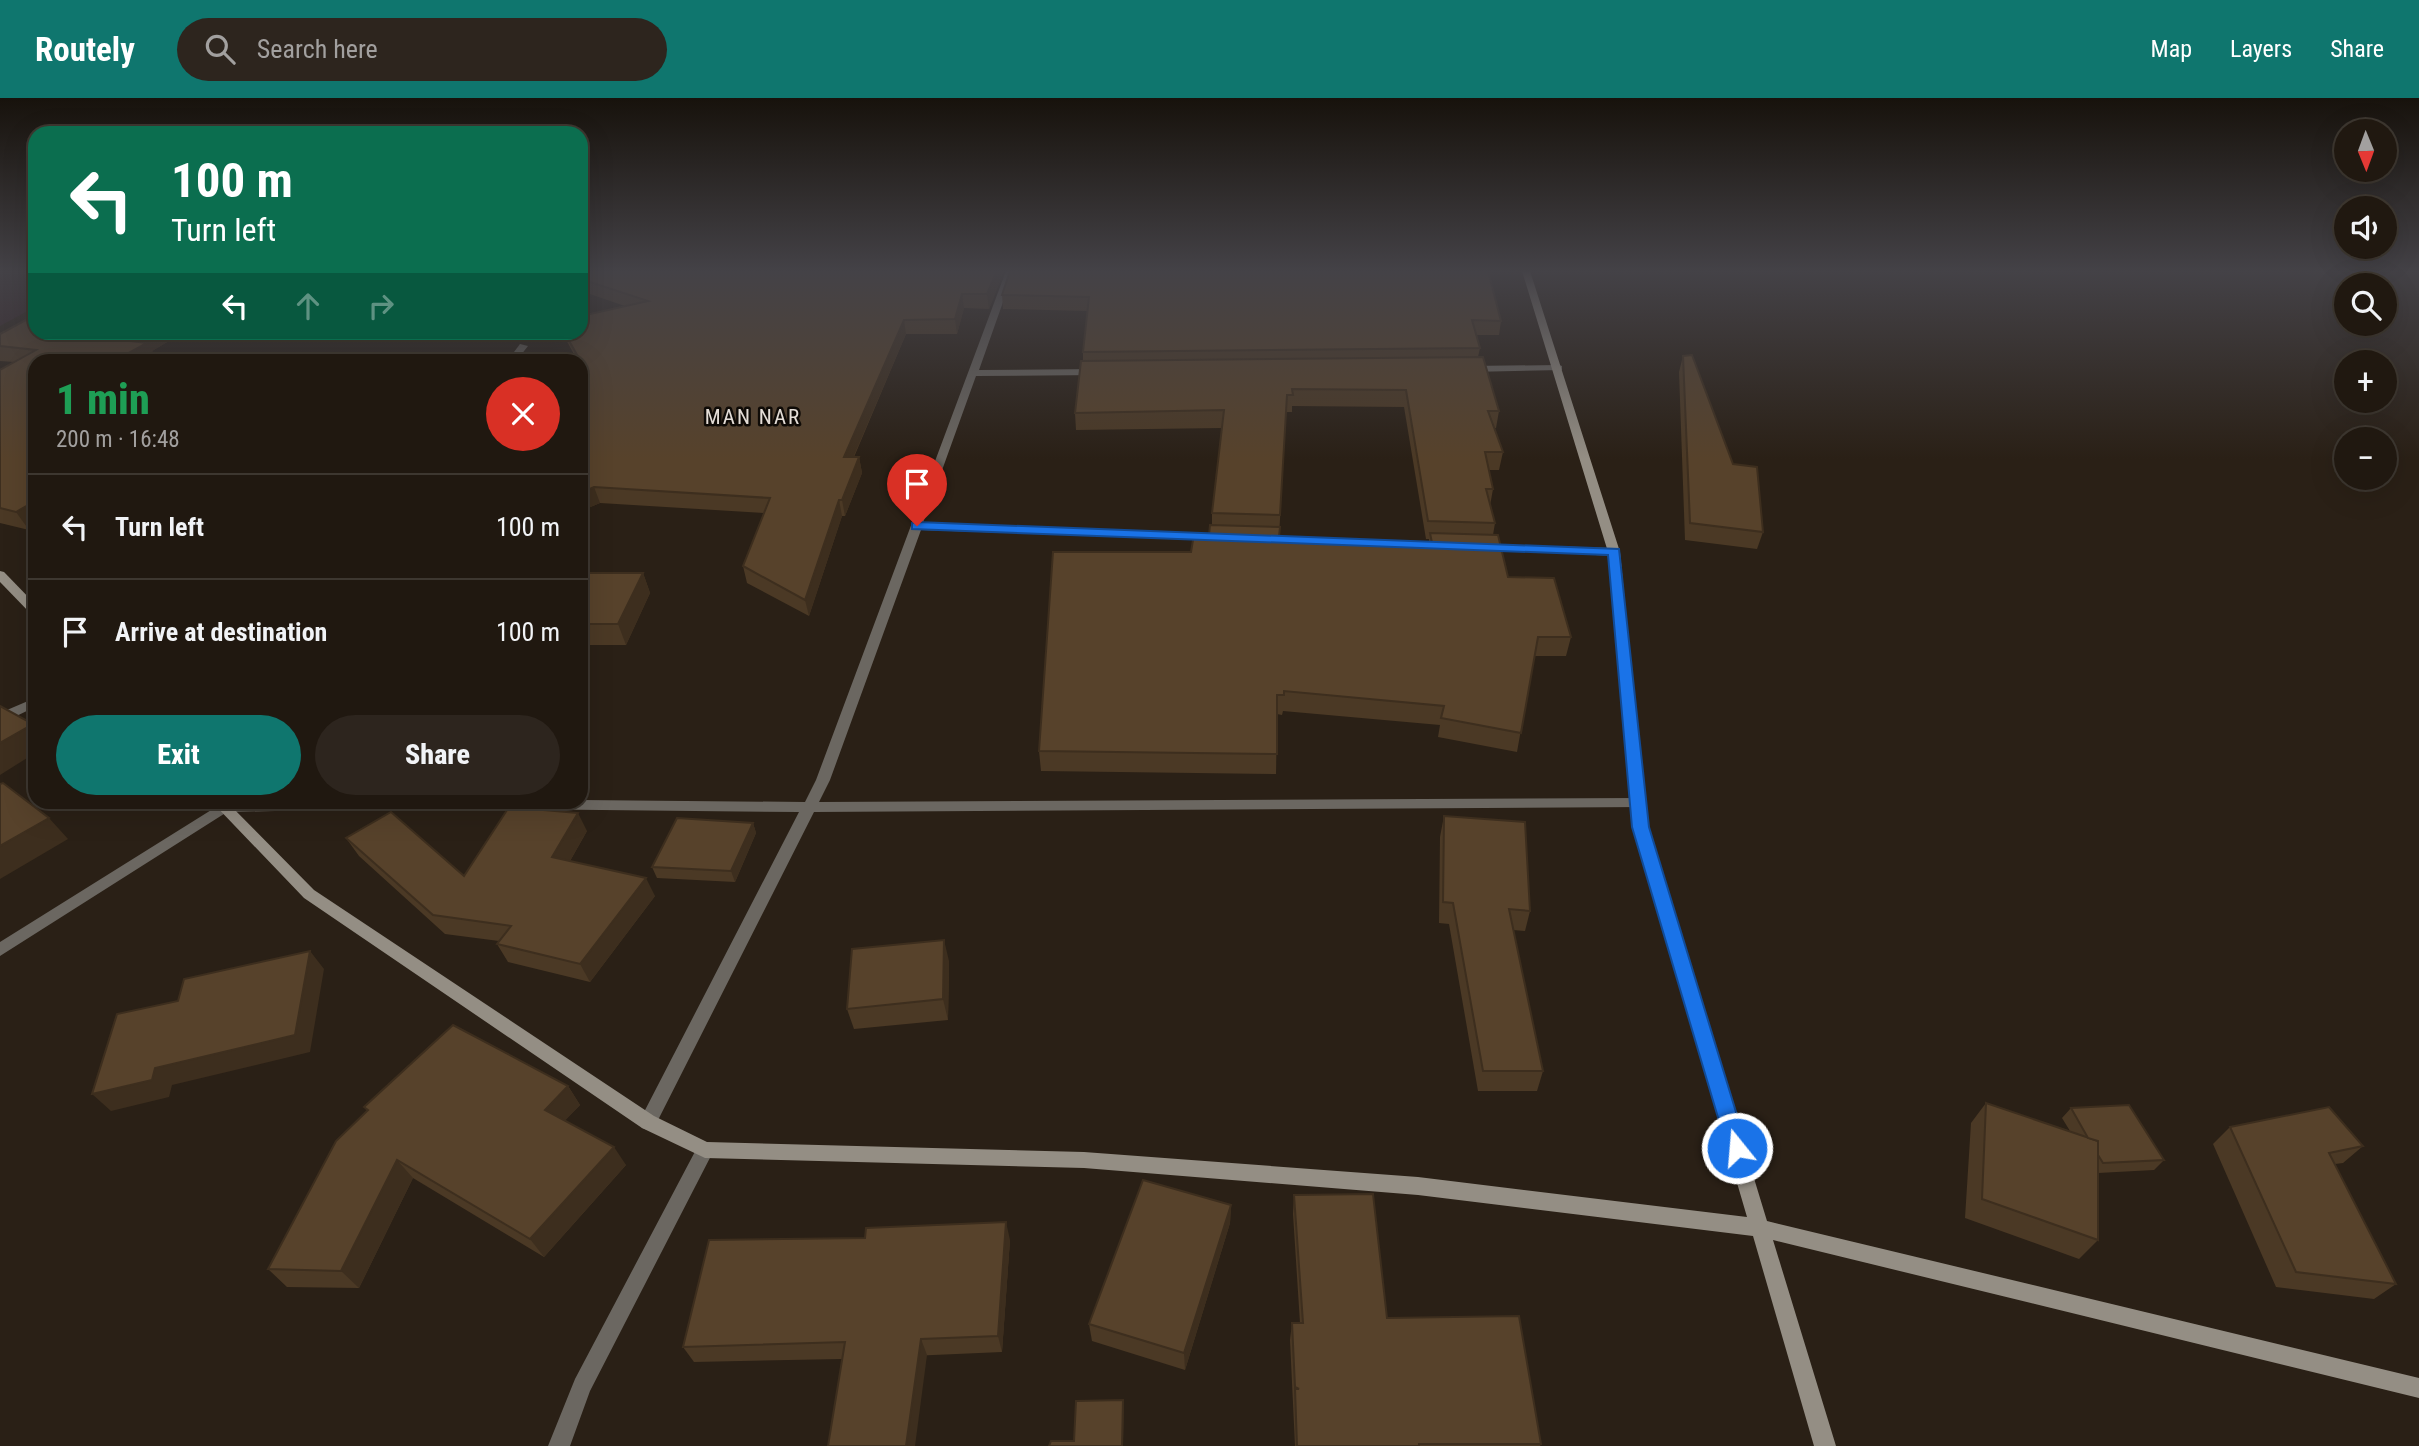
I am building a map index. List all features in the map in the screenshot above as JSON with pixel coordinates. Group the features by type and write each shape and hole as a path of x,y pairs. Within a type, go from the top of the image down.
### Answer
{"street":[{"path":"648,1122 823,780 986,334"},
{"path":"1547,334 1614,552 1621,641 1640,803 1640,827 1825,1446"},
{"path":"517,354 523,346"},
{"path":"1463,369 1559,368"},
{"path":"971,373 1108,372"},
{"path":"917,526 1224,537"},
{"path":"1475,547 1614,552"},
{"path":"0,575 28,604"},
{"path":"0,719 28,705"},
{"path":"588,805 807,807 1640,803"},
{"path":"0,950 214,809"},
{"path":"227,809 309,894 648,1122 705,1150 1084,1160 1418,1186 1761,1228 2419,1388"},
{"path":"559,1446 582,1386 705,1150"}],"building":[{"path":"0,334 28,334 28,340 133,340 147,343 127,354 29,354 36,350 0,346"},
{"path":"588,334 898,334 844,457 859,457 842,500 839,500 805,600 743,566 770,498 594,487 588,490 588,354 577,354 569,340 588,340"},
{"path":"1085,334 1476,334 1480,348 1083,352"},
{"path":"28,354 28,505 16,512 0,508 0,370"},
{"path":"1692,355 1733,464 1757,467 1763,532 1690,523 1683,356"},
{"path":"1483,357 1499,411 1488,411 1503,452 1485,452 1493,489 1486,489 1495,523 1428,521 1406,390 1292,389 1293,395 1287,395 1280,515 1212,513 1224,410 1075,413 1081,361"},
{"path":"1210,525 1280,527 1279,537 1285,539 1432,543 1430,533 1498,535 1508,577 1554,578 1571,637 1538,637 1521,733 1441,718 1444,706 1284,691 1284,695 1277,695 1277,754 1039,751 1053,552 1191,552 1194,534 1209,535"},
{"path":"588,573 643,573 618,624 588,624"},
{"path":"0,706 28,721 28,727 0,743"},
{"path":"3,783 28,802 28,809 37,809 49,818 0,846 0,784"},
{"path":"508,809 532,809 578,813 552,857 646,878 580,964 497,944 511,926 433,915 346,838 391,812 464,876"},
{"path":"1444,816 1525,822 1530,911 1509,909 1543,1071 1483,1071 1453,903 1443,902"},
{"path":"677,818 753,823 731,871 652,867"},
{"path":"944,940 943,999 847,1009 852,949"},
{"path":"310,951 295,1035 155,1068 152,1080 92,1094 117,1014 178,1001 184,979"},
{"path":"453,1025 568,1086 545,1110 614,1147 530,1239 397,1160 341,1271 268,1269 336,1141 368,1110 364,1107"},
{"path":"1986,1103 2098,1141 2098,1240 1982,1199"},
{"path":"2129,1105 2164,1160 2103,1163 2098,1155 2098,1141 2088,1138 2071,1108"},
{"path":"2329,1107 2363,1146 2329,1153 2396,1284 2296,1272 2230,1127"},
{"path":"1143,1180 1231,1205 1184,1353 1089,1324"},
{"path":"1373,1194 1387,1318 1519,1316 1541,1444 1297,1446 1295,1389 1299,1389 1295,1387 1292,1323 1303,1323 1294,1195"},
{"path":"1006,1222 998,1336 921,1339 906,1446 828,1446 845,1342 683,1347 709,1240 865,1238 866,1228"},
{"path":"1123,1400 1122,1446 1049,1446 1051,1441 1074,1441 1076,1401"}],"district":[{"name":"MAN NAR","path":"753,417"}],"route":[{"path":"917,526 1614,552 1621,641 1640,803 1640,827 1737,1148"}]}
